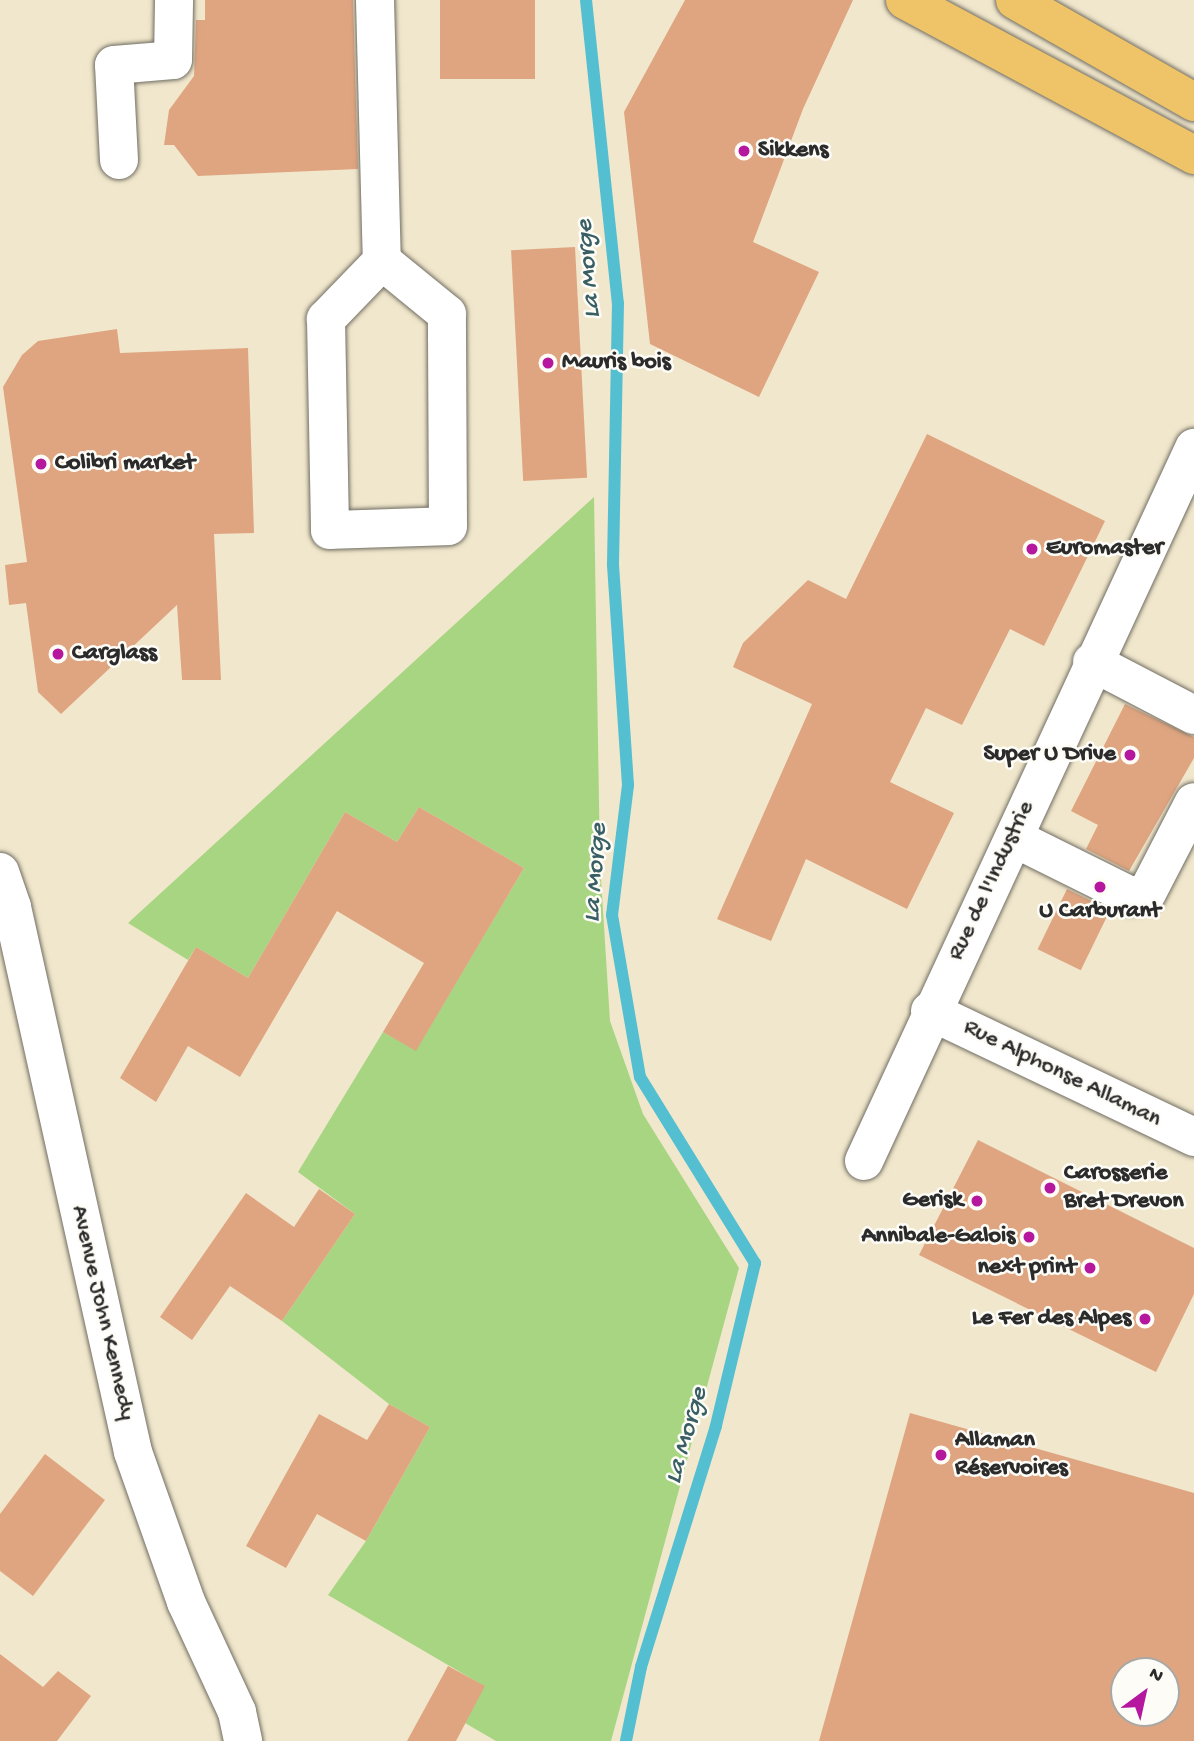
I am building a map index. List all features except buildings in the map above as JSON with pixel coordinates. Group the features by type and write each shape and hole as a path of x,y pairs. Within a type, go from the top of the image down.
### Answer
{"main road":[{"path":"905,0 1194,155"},
{"path":"1015,0 1194,102"}],"street":[{"path":"119,160 114,65 173,60 174,0"},
{"path":"375,0 382,261 326,319 330,530 448,526 447,314 382,261"},
{"name":"Rue de l'Industrie","path":"864,1161 921,1042 930,1011 1014,838 1092,662 1194,449"},
{"path":"1092,662 1194,715"},
{"path":"1014,838 1132,896 1147,893 1194,802"},
{"name":"Avenue John Kennedy","path":"0,872 12,907 133,1452 186,1602 237,1712 237,1738"},
{"name":"Rue Alphonse Allaman","path":"930,1011 1194,1137"}],"green space":[{"path":"594,497 600,863 610,1021 643,1114 739,1268 611,1741 496,1741 465,1723 484,1686 328,1595 366,1541 430,1427 389,1404 282,1321 355,1214 298,1172 383,1032 416,1050 524,868 419,807 397,842 345,812 248,978 196,947 188,960 128,923"}],"waterway":[{"name":"La Morge","path":"586,0 618,303 613,565 628,785 612,915 640,1077 755,1263 716,1426 641,1667 626,1741"}],"place":[{"name":"Sikkens","path":"744,151"},
{"name":"Mauris bois","path":"548,363"},
{"name":"Colibri market","path":"41,464"},
{"name":"Euromaster","path":"1032,549"},
{"name":"Carglass","path":"58,654"},
{"name":"Super U Drive","path":"1130,755"},
{"name":"U Carburant","path":"1100,887"},
{"name":"Carosserie Bret Drevon","path":"1050,1188"},
{"name":"Gerisk","path":"977,1201"},
{"name":"Annibale-Galois","path":"1029,1237"},
{"name":"next print","path":"1090,1268"},
{"name":"Le Fer des Alpes","path":"1145,1319"},
{"name":"Allaman Réservoires","path":"941,1455"}]}
